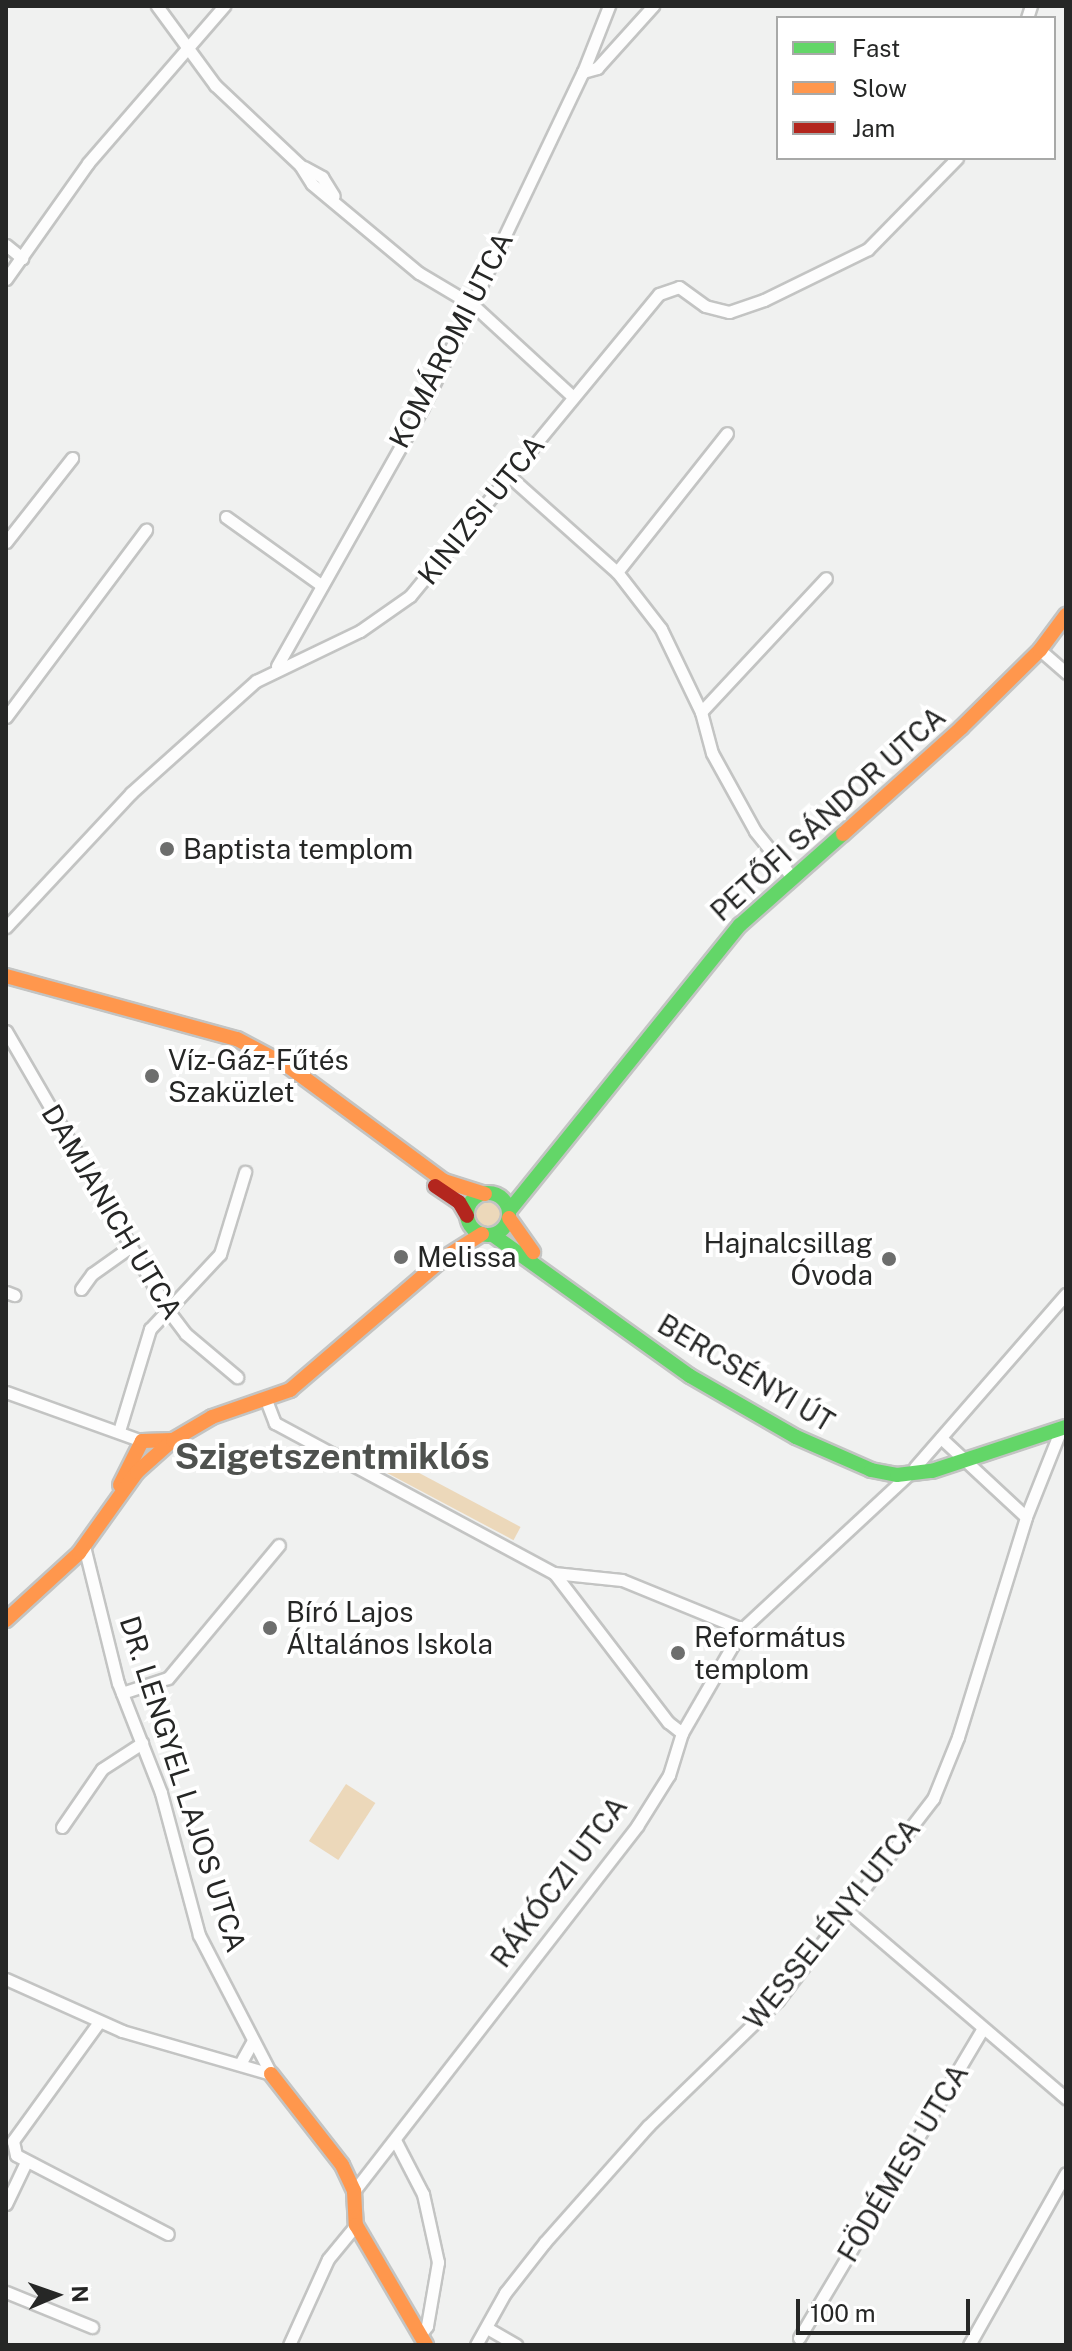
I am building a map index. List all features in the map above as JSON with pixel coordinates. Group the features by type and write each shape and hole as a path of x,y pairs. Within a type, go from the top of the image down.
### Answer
{"street":[{"path":"157,6 215,85 300,165 312,184 338,202 419,273 473,305 573,397"},
{"path":"6,279 88,163 191,50 224,6"},
{"name":"KOMÁROMI UTCA","path":"277,666 423,407 583,72 609,6"},
{"path":"583,72 597,68 653,6"},
{"name":"KINIZSI UTCA","path":"6,927 131,793 277,666 307,660 410,596 665,289 679,287 719,311 751,306 868,249 955,160"},
{"path":"6,245 22,258"},
{"path":"617,572 727,433"},
{"path":"6,542 72,458"},
{"path":"508,475 617,572 675,652 701,712 712,753 755,831 791,876"},
{"path":"226,517 321,585"},
{"path":"6,717 146,530"},
{"path":"701,712 826,578"},
{"name":"PETŐFI SÁNDOR UTCA","path":"488,1235 509,1215 540,1170 707,964 791,876 961,728 1040,650 1066,615"},
{"path":"1040,650 1066,673"},
{"path":"6,976 237,1039 288,1066 390,1146 452,1186 491,1194"},
{"name":"DAMJANICH UTCA","path":"6,1031 167,1309 186,1334 237,1377"},
{"name":"BERCSÉNYI ÚT","path":"390,1146 459,1202 468,1220 559,1278 677,1367 760,1418 860,1466 912,1471 965,1462 1064,1429"},
{"name":"PETŐFI SÁNDOR UTCA","path":"491,1194 540,1170"},
{"path":"119,1431 150,1329 220,1254 245,1172"},
{"path":"444,1258 468,1220 470,1204 491,1194"},
{"name":"BERCSÉNYI ÚT","path":"491,1194 509,1215 518,1236 559,1278"},
{"path":"113,1500 173,1440 212,1417 266,1400 299,1384 444,1258 488,1235"},
{"path":"81,1289 92,1274 130,1247"},
{"name":"RÁKÓCZI UTCA","path":"354,2191 637,1826 669,1775 682,1733 742,1629 912,1471 1066,1294"},
{"path":"6,1392 142,1441 173,1440"},
{"path":"266,1400 275,1423 554,1573 622,1580 742,1629"},
{"name":"WESSELÉNYI UTCA","path":"476,2345 505,2293 545,2242 648,2126 778,2000 933,1799 958,1737 1026,1517 1064,1429"},
{"path":"941,1438 1026,1517"},
{"path":"6,1620 84,1546 113,1500 142,1441"},
{"path":"122,1693 168,1678 279,1545"},
{"name":"DR. LENGYEL LAJOS UTCA","path":"84,1546 122,1693 161,1793 199,1935 271,2074 309,2118 354,2191"},
{"path":"554,1573 668,1722 682,1733"},
{"path":"62,1827 102,1769 142,1743"},
{"path":"848,1912 982,2030 1066,2098"},
{"path":"6,1979 99,2022 271,2074"},
{"path":"99,2022 13,2141 16,2155 168,2234"},
{"name":"FÖDÉMESI UTCA","path":"799,2338 982,2030"},
{"path":"240,2064 253,2041"},
{"path":"395,2140 423,2194 438,2262 423,2340"},
{"path":"6,2204 26,2162"},
{"path":"969,2345 1066,2173"},
{"path":"354,2191 356,2225 423,2340"},
{"path":"289,2345 328,2259 356,2225"},
{"path":"6,2292 92,2327"},
{"path":"487,2328 516,2345"}],"shaded area":[{"path":"488,1202 497,1206 501,1215 497,1224 488,1228 479,1224 475,1215 479,1206"},
{"path":"374,1449 521,1527 514,1540 367,1462"},
{"path":"346,1784 375,1803 338,1860 309,1841"}],"traffic: fast":[{"path":"509,1211 740,925 843,834"},
{"path":"488,1193 503,1199 509,1214 503,1229 488,1235 473,1229 467,1214 473,1199 488,1193"},
{"path":"493,1235 690,1376 796,1437 871,1470 897,1475 932,1471 1066,1427"}],"traffic: slow":[{"path":"843,834 961,728 1040,650 1066,615"},
{"path":"6,976 237,1039 288,1066 444,1181 485,1194"},
{"path":"509,1218 533,1252"},
{"path":"6,1620 79,1553 137,1472 173,1440 212,1417 290,1390 444,1258 482,1234"},
{"path":"120,1485 142,1441 173,1440"},
{"path":"271,2074 342,2165 354,2191 356,2225 426,2345"}],"traffic: jam":[{"path":"435,1186 459,1202 467,1216"}],"place":[{"name":"Baptista templom","path":"167,849"},
{"name":"Víz-Gáz-Fűtés Szaküzlet","path":"152,1076"},
{"name":"Melissa","path":"401,1257"},
{"name":"Hajnalcsillag Óvoda","path":"889,1259"},
{"name":"Bíró Lajos Általános Iskola","path":"270,1628"},
{"name":"Református templom","path":"678,1653"}],"district":[{"name":"Szigetszentmiklós","path":"332,1457"}]}
